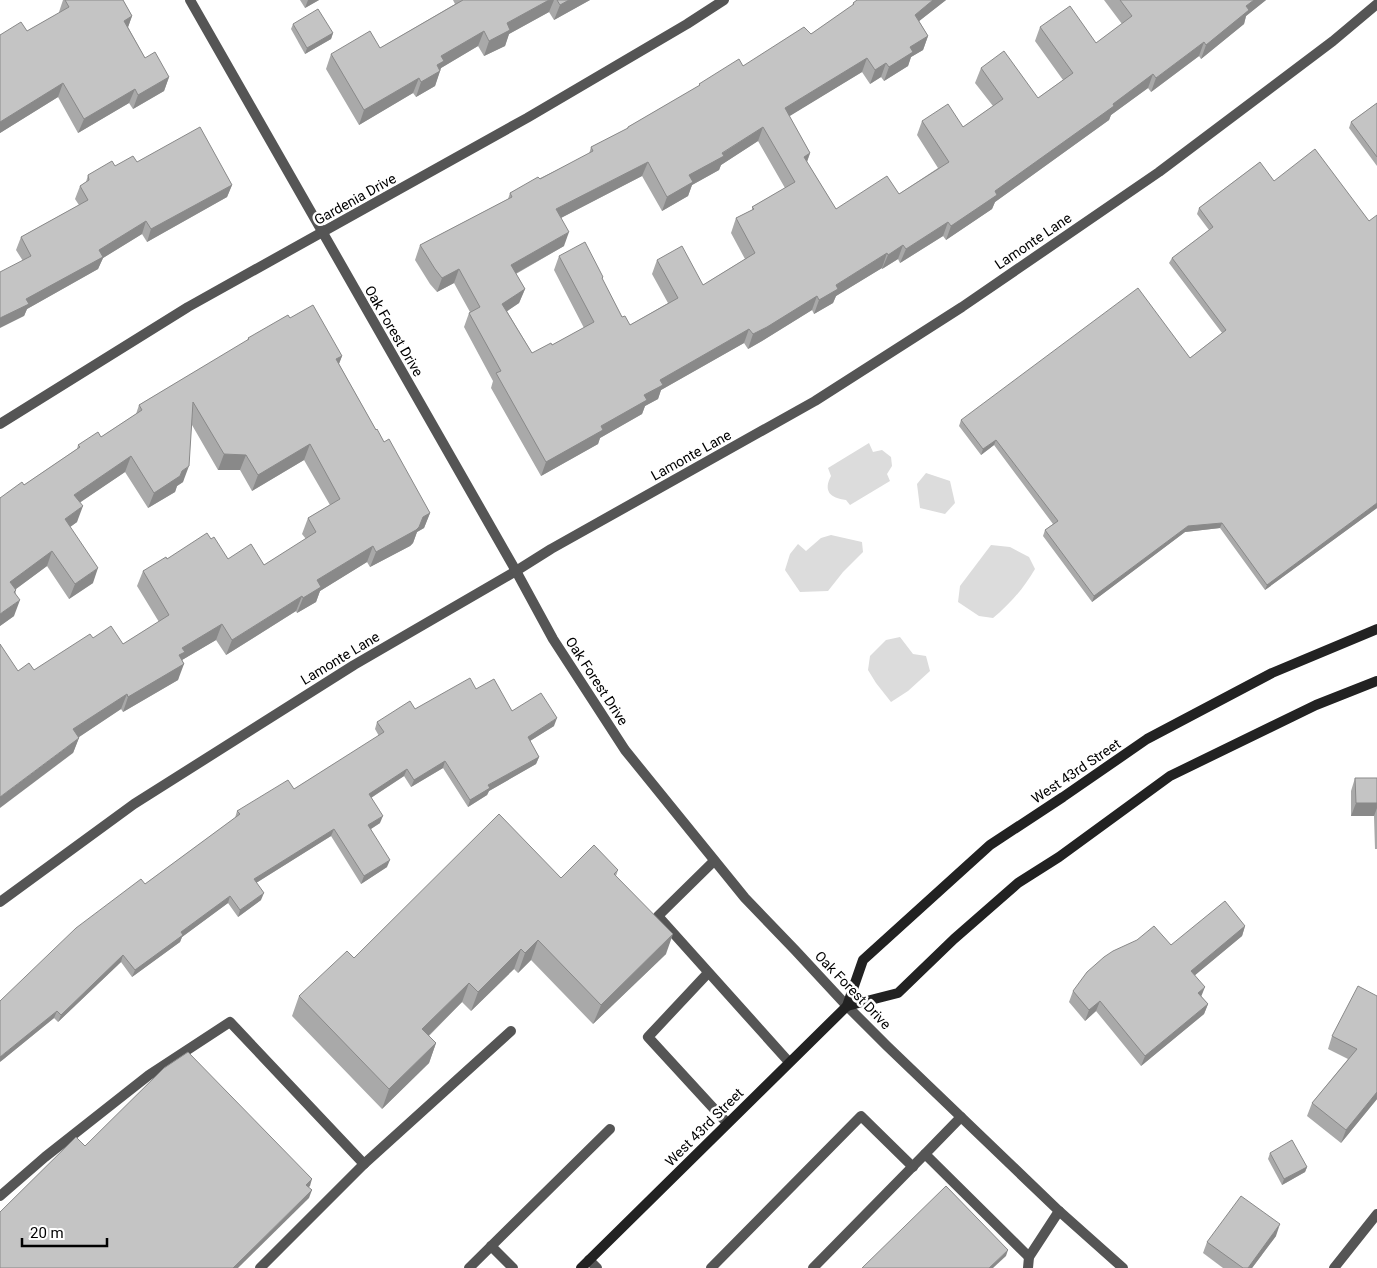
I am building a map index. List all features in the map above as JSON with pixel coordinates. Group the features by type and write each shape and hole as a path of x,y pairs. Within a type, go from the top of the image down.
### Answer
{"main road":[{"name":"West 43rd Street","path":"581,1268 847,1006 863,960 990,844 1063,797 1147,739 1272,673 1377,629"},
{"name":"West 43rd Street","path":"847,1006 898,993 954,939 1018,883 1059,857 1170,776 1316,705 1377,682"}],"street":[{"name":"Oak Forest Drive","path":"190,0 553,639 626,750 745,898 847,1006 1059,1211 1123,1268"},
{"name":"Gardenia Drive","path":"0,424 188,307 527,118 687,24 724,0"},
{"name":"Lamonte Lane","path":"0,902 142,799 354,665 551,549 815,401 962,307 1159,172 1333,41 1377,4"},
{"path":"714,861 658,916 789,1062"},
{"path":"708,973 648,1037 727,1123"},
{"path":"0,1196 53,1151 149,1075 230,1022 364,1164"},
{"path":"260,1268 364,1164 512,1031"},
{"path":"711,1268 861,1116 913,1167"},
{"path":"813,1268 961,1117"},
{"path":"469,1268 610,1130"},
{"path":"925,1154 1029,1257"},
{"path":"1028,1268 1029,1257 1059,1211"},
{"path":"1334,1268 1377,1214"},
{"path":"491,1246 513,1268"},
{"path":"589,1260 597,1268"}],"shaded area":[{"path":"869,443 873,452 882,450 891,457 892,466 887,474 890,481 850,505 846,500 836,498 828,490 831,476 828,468"},
{"path":"926,473 950,481 955,503 945,514 920,508 917,484"},
{"path":"831,535 862,542 863,552 843,572 828,591 800,592 785,570 790,554 798,544 806,551 821,538"},
{"path":"991,545 1010,547 1029,557 1035,569 1016,595 993,618 979,616 958,602 960,586"},
{"path":"900,637 913,654 926,656 930,671 908,691 891,702 868,670 870,656 886,640"}],"building":[{"path":"65,0 123,0 132,16 124,21 145,58 155,52 169,77 138,95 135,89 84,119 63,83 0,122 0,35 21,22 27,31 69,7"},
{"path":"463,0 549,0 507,23 510,30 489,41 484,31 441,56 444,61 437,65 440,71 421,82 419,78 364,110 331,54 370,31 380,48"},
{"path":"557,0 569,0 560,5"},
{"path":"857,0 933,0 915,15 928,36 910,47 913,52 889,67 886,63 875,70 867,58 785,108 810,153 804,157 836,209 887,176 899,194 949,162 922,121 948,104 963,127 1003,99 981,68 1004,51 1038,98 1073,73 1040,27 1070,6 1096,43 1132,16 1120,0 1254,0 1246,6 1249,10 1206,45 1204,42 1156,78 1153,74 1113,104 1114,106 995,191 997,195 951,226 948,222 906,249 903,245 888,255 887,253 836,285 838,289 819,300 817,296 753,334 749,329 660,380 663,385 644,395 647,400 601,426 603,430 546,462 496,373 501,371 469,313 480,307 459,269 442,278 420,245 512,197 510,193 538,177 540,179 593,151 591,147 628,128 739,59 743,66 804,27 811,34","holes":["763,127 795,182 752,207 754,209 736,218 755,253 703,285 682,246 657,260 678,298 630,325 625,316 622,317 585,242 559,256 594,322 552,345 551,343 532,353 502,304 525,289 511,265 569,232 556,209 648,162 667,197 693,182 689,175 724,156 722,153"]},
{"path":"318,9 333,33 307,48 293,24"},
{"path":"1377,103 1377,157 1351,122"},
{"path":"200,127 232,185 151,229 146,221 99,250 103,257 26,299 29,304 0,318 0,272 31,256 21,237 88,200 80,186 89,180 88,175 112,161 115,166 133,156 137,162"},
{"path":"1315,149 1369,221 1377,215 1377,503 1267,585 1222,523 1188,526 1094,596 1045,530 1058,521 996,440 983,449 961,420 1138,288 1190,358 1226,330 1172,258 1213,227 1199,208 1260,162 1274,181"},
{"path":"313,305 342,356 336,359 376,430 384,442 389,439 430,513 423,517 416,530 376,552 373,546 317,580 321,587 303,598 302,596 232,640 222,624 182,648 185,652 179,655 184,664 128,697 127,694 73,729 79,738 0,797 0,644 18,671 29,663 34,670 90,634 93,638 111,626 123,644 169,615 143,571 166,557 167,559 207,533 211,539 214,537 228,559 251,544 264,565 316,532 308,518 340,499 310,444 258,475 246,455 224,454 193,402 189,466 182,471 180,476 154,493 131,456 74,495 83,506 65,519 98,568 75,584 52,551 10,582 20,600 0,614 0,498 22,482 24,485 80,447 78,445 98,432 101,437 142,410 139,405 288,315 290,318"},
{"path":"470,678 476,689 494,679 512,711 541,693 557,718 528,737 539,757 488,785 490,788 470,800 445,761 414,780 407,769 369,794 383,816 368,825 390,860 364,876 334,829 254,879 264,893 240,910 230,896 181,932 183,935 135,970 123,955 61,1015 57,1011 0,1057 0,1001 76,928 141,879 145,884 240,814 237,811 288,780 294,789 384,732 377,722 410,701 415,709"},
{"path":"1355,778 1377,778 1377,803 1356,803"},
{"path":"499,814 561,878 594,845 618,870 614,874 673,934 601,1005 538,940 525,953 521,949 478,992 469,983 422,1029 436,1043 389,1089 299,996 347,951 354,958"},
{"path":"1225,901 1245,926 1191,971 1205,987 1198,993 1208,1004 1145,1056 1100,1001 1089,1010 1073,991 1087,972 1104,957 1137,940 1154,926 1171,945"},
{"path":"1358,986 1377,996 1377,1092 1346,1130 1312,1103 1357,1049 1332,1036"},
{"path":"188,1052 312,1179 306,1185 312,1190 233,1268 0,1268 0,1212 76,1137 85,1146 164,1068"},
{"path":"1292,1140 1307,1167 1284,1179 1270,1153"},
{"path":"946,1186 1008,1250 989,1268 862,1268"},
{"path":"1241,1196 1280,1224 1248,1268 1243,1268 1207,1242"}]}
